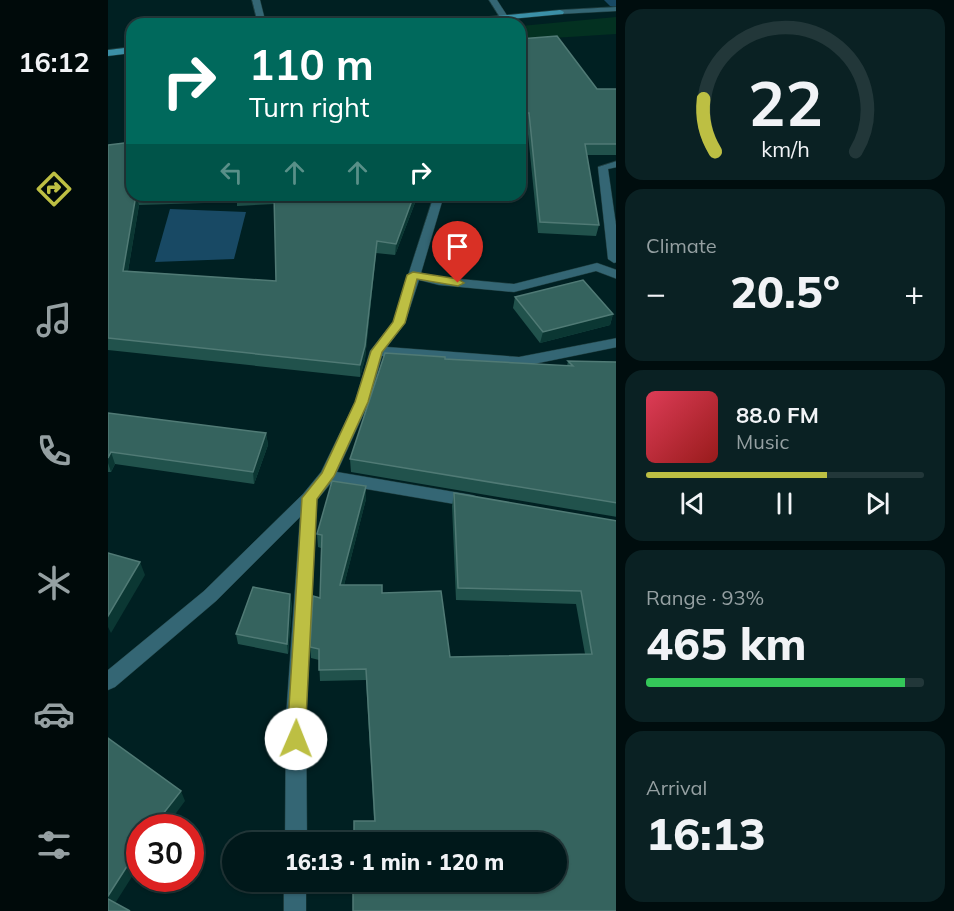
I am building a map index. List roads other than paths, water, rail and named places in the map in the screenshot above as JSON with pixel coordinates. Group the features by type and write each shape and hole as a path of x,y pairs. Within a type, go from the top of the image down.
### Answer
{"main road":[{"path":"494,18 560,12"},
{"path":"108,52 126,50"}],"street":[{"path":"493,0 504,17"},
{"path":"256,1 260,18"},
{"path":"560,12 616,9"},
{"path":"413,275 439,281 514,288 597,267 615,259 603,167 616,164"},
{"path":"108,681 210,596 309,498 327,476 362,402 377,351 399,323 437,201"},
{"path":"597,267 616,275"},
{"path":"377,351 519,362 616,342"},
{"path":"327,476 489,504"},
{"path":"296,832 296,717 309,498"},
{"path":"295,892 295,911"}],"water":[{"path":"170,209 246,212 234,259 155,262"}]}
